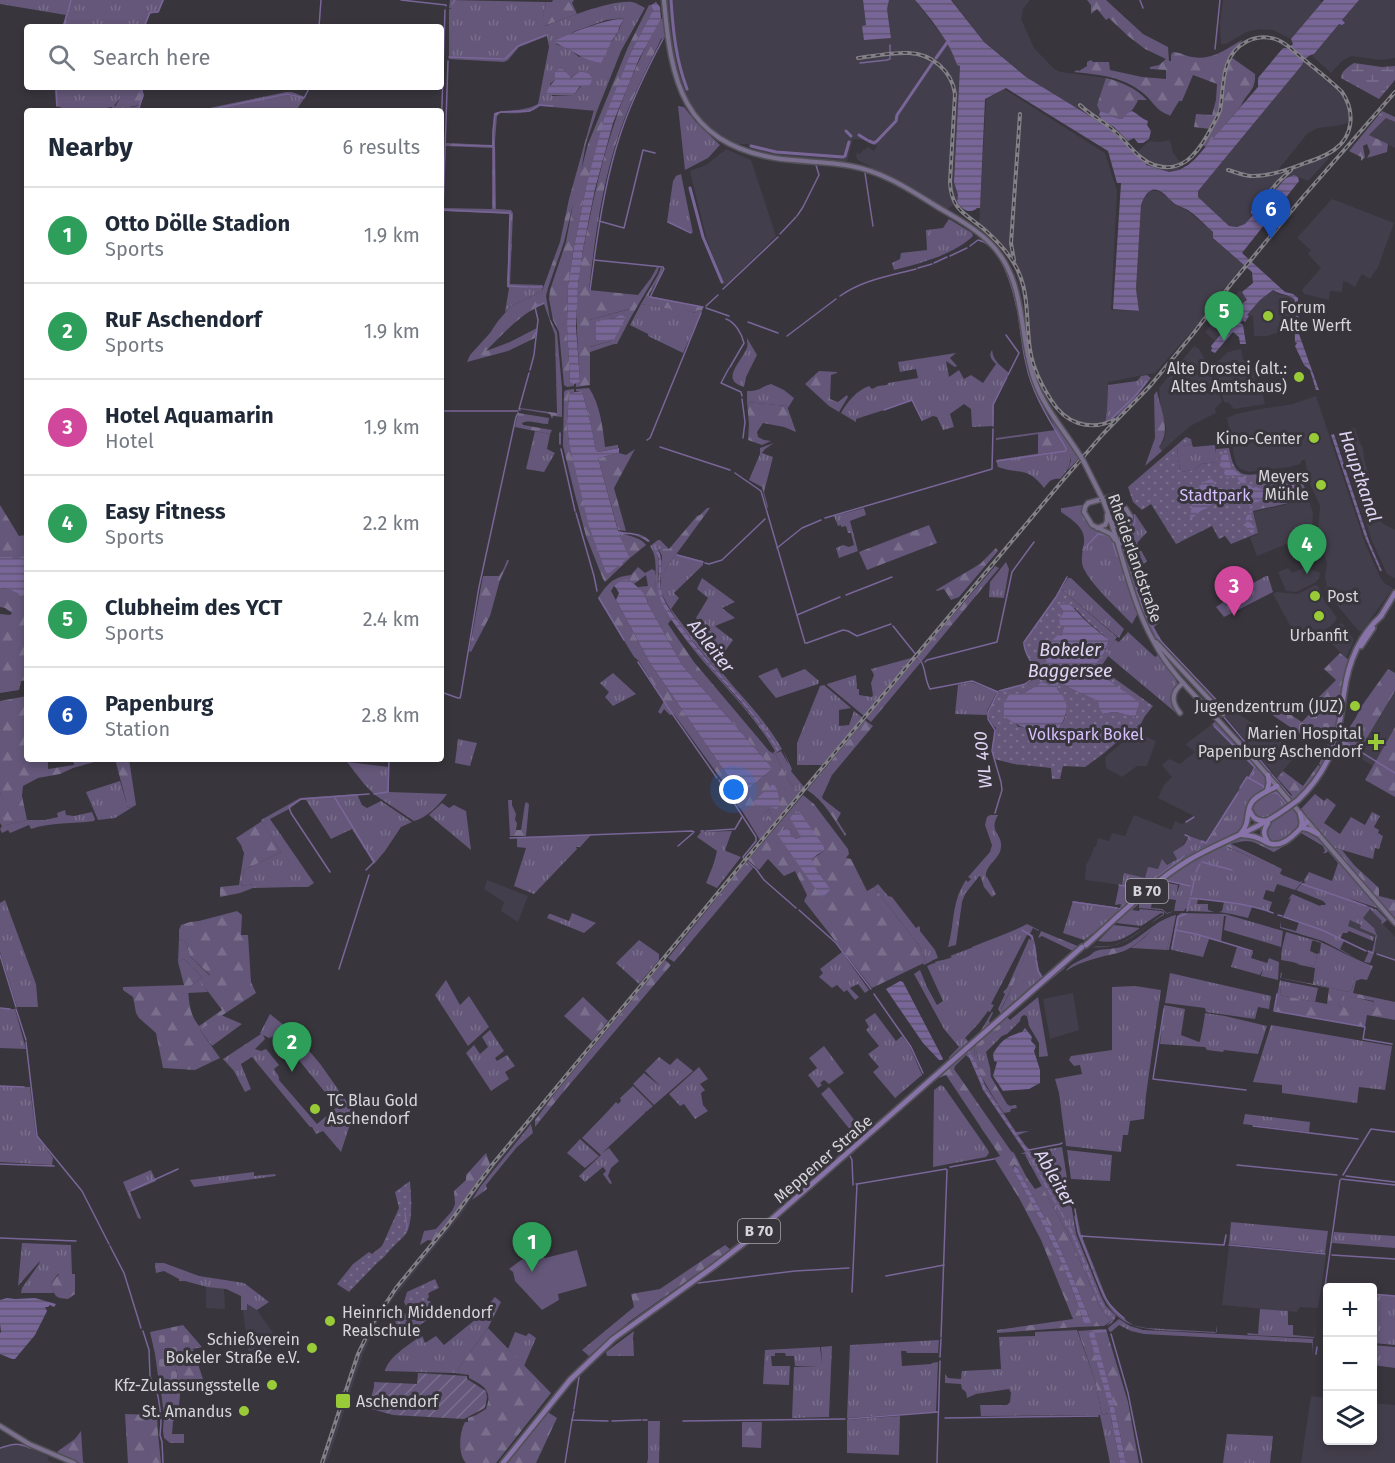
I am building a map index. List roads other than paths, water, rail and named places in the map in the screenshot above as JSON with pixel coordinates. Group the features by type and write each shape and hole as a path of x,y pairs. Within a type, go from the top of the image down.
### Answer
{"main road":[{"name":"Rheiderlandstraße","path":"664,0 668,41 678,86 696,117 713,134 733,146 765,156 842,164 874,172 894,181 954,217 990,243 1007,266 1016,287 1029,360 1038,389 1104,498 1135,600 1149,634 1159,651 1199,702 1214,715 1268,775 1395,923"},
{"path":"1119,545 1111,534 1091,524 1086,516 1085,507 1090,502 1115,495 1130,515 1130,523 1121,538 1120,551"},
{"path":"1096,528 1106,523 1108,519 1106,509"},
{"path":"1110,517 1119,528 1130,523"},
{"name":"Meppener Straße","path":"503,1463 570,1380 613,1339 748,1240 1159,881 1199,855 1269,820 1298,800 1323,768 1334,745 1350,664 1395,593"},
{"path":"1149,634 1223,714"},
{"path":"1174,673 1178,682 1177,689"},
{"path":"1180,713 1173,700 1174,694 1183,683"},
{"path":"1177,689 1185,689 1199,702"},
{"path":"1267,791 1268,775"},
{"path":"1239,835 1247,825 1250,807 1255,799 1276,785"},
{"path":"1250,807 1256,819 1269,820"},
{"path":"1300,813 1302,829"},
{"path":"1269,820 1264,832 1264,837 1269,843"},
{"path":"1239,835 1253,835 1273,845 1280,844 1308,823"},
{"path":"1302,829 1310,829 1318,834"},
{"path":"0,1426 29,1444 74,1463"}],"water":[{"path":"863,0 889,0 887,9 891,38 864,40 862,26 866,25"},
{"path":"915,0 951,0 984,42 1026,77 1106,126 1146,165 1169,172 1179,170 1195,159 1258,87 1258,78 1283,48 1288,48 1293,44 1291,39 1324,0 1359,0 1342,20 1345,23 1339,24 1314,54 1305,60 1198,191 1198,197 1229,226 1237,227 1245,224 1286,178 1294,175 1298,177 1299,181 1242,253 1285,292 1298,298 1299,334 1319,390 1316,390 1310,370 1304,365 1295,346 1297,343 1295,342 1295,304 1294,299 1290,296 1273,290 1260,300 1247,315 1249,316 1245,322 1243,320 1240,323 1243,325 1246,344 1240,344 1239,337 1233,332 1215,353 1211,351 1211,346 1230,323 1228,315 1247,300 1242,292 1253,283 1252,272 1213,238 1213,232 1198,218 1158,190 1148,192 1141,205 1136,289 1139,311 1113,309 1121,183 1117,183 1108,151 1006,88 985,99 980,208 968,211 960,206 954,182 960,66 957,65 939,31"},
{"path":"656,2 660,7 661,19 639,59 613,123 595,189 578,284 576,327 580,382 574,384 570,382 567,326 568,286 586,187 604,119 633,48 653,10 651,5"},
{"path":"624,18 601,63 582,57 554,41 597,24"},
{"path":"563,69 571,78 581,71 589,74 592,78 591,83 580,86 574,95 548,95 548,89 555,80 555,72"},
{"path":"1132,111 1148,121 1147,125 1151,131 1149,139 1143,143 1138,143 1134,138 1128,141 1099,115 1103,112 1122,119"},
{"path":"621,315 626,317 614,340 596,340 596,323"},
{"path":"582,391 596,451 619,448 619,453 598,458 618,531 639,534 650,541 634,535 620,535 629,557 607,575 589,526 569,443 567,423 569,393"},
{"path":"1334,434 1369,541 1382,571 1365,537 1331,435"},
{"path":"1225,450 1231,468 1245,478 1253,488 1266,491 1275,484 1290,481 1294,482 1293,485 1298,489 1253,503 1250,498 1252,515 1248,521 1255,527 1253,534 1246,526 1246,519 1251,510 1244,499 1244,485 1232,475 1227,479 1225,470 1221,466 1221,458"},
{"path":"1210,479 1213,480 1216,496 1213,503 1190,519 1192,503 1205,503 1210,500 1208,493 1199,487"},
{"path":"653,545 661,556 661,592 668,607 694,644 767,731 779,750 777,751 751,715 668,615 659,594 659,562"},
{"path":"24,555 24,597 0,588 0,557 15,559"},
{"path":"627,579 643,592 682,665 772,769 741,795 650,663 616,600 619,593 614,586"},
{"name":"Bokeler Baggersee","path":"1063,602 1073,607 1109,640 1104,653 1093,668 1139,702 1135,719 1119,713 1103,714 1099,709 1098,701 1059,683 1057,689 1065,700 1066,710 1063,721 1056,732 1028,729 1004,716 1004,703 1010,694 1024,693 1042,682 1050,685 1053,679 1046,668 1047,662 1044,657 1055,638 1058,635 1061,636 1064,627 1060,625 1059,618 1062,615 1063,610 1060,606"},
{"path":"773,784 780,805 777,809 754,804 753,802"},
{"path":"796,811 801,814 824,847 824,851 812,859 815,868 830,890 822,898 777,834 789,828 791,835 796,839 801,837 790,818"},
{"path":"900,981 903,982 942,1060 939,1060 923,1043 886,989"},
{"path":"1025,1028 1036,1046 1034,1051 1040,1070 1040,1083 1029,1089 1003,1091 993,1076 997,1062 994,1061 993,1054 1005,1039 1022,1032"},
{"path":"969,1051 986,1090 1029,1150 1028,1152 1073,1232 1100,1299 1115,1318 1114,1320 1100,1303 1068,1226 1028,1155 985,1092 967,1052"},
{"path":"1013,1164 1018,1169 1054,1235 1091,1322 1088,1324 1084,1324 1062,1264 1013,1170"},
{"path":"35,1298 56,1304 54,1307 50,1305 45,1307 47,1311 35,1335 15,1359 0,1354 0,1300"},
{"path":"1094,1332 1114,1405 1126,1463 1120,1463 1109,1406 1089,1334"}],"waterway":[{"path":"68,12 71,0"},
{"path":"153,12 158,12 163,0"},
{"path":"319,24 321,0"},
{"path":"401,0 446,6"},
{"path":"452,4 455,0"},
{"path":"671,0 676,45 687,89"},
{"path":"1140,0 1143,8"},
{"path":"1215,49 1220,0"},
{"path":"444,42 445,10"},
{"path":"145,24 152,12"},
{"path":"64,24 67,14"},
{"path":"505,59 518,46 546,35"},
{"path":"663,39 635,96 616,148 604,196 594,260 663,267 650,297 703,307"},
{"path":"936,58 949,40"},
{"path":"860,63 890,59 890,45"},
{"path":"449,57 503,59"},
{"path":"444,180 448,61"},
{"path":"869,141 874,143 877,141 896,121 897,115 933,62"},
{"path":"56,90 57,106"},
{"path":"139,108 143,95 141,90"},
{"path":"218,108 287,94 304,98 308,90"},
{"path":"442,90 442,108"},
{"path":"493,146 495,114 530,111 539,105 553,106"},
{"path":"846,131 851,136"},
{"path":"859,135 867,140"},
{"path":"751,146 776,152 843,157 849,142"},
{"path":"451,145 493,146 494,208"},
{"path":"599,221 624,228 643,150 655,153"},
{"path":"797,216 819,175 816,165"},
{"path":"865,173 873,226"},
{"path":"690,188 703,237 722,282"},
{"path":"444,210 510,213 508,286 528,287"},
{"path":"780,234 796,217"},
{"path":"668,222 691,233"},
{"path":"723,289 778,237"},
{"path":"970,246 978,240 986,243 993,250 1005,268 1017,308"},
{"path":"950,256 967,248"},
{"path":"934,263 947,257"},
{"path":"590,290 594,261"},
{"path":"918,268 932,264"},
{"path":"840,296 867,282 916,269"},
{"path":"530,287 542,287"},
{"path":"706,306 718,295"},
{"path":"787,336 836,299"},
{"path":"530,370 538,320 535,307 544,303"},
{"path":"706,308 729,316"},
{"path":"997,461 1066,451 1033,386 1025,357 1018,312"},
{"path":"647,440 650,438 701,313"},
{"path":"726,319 738,329 744,343 730,367"},
{"path":"748,322 778,333"},
{"path":"1006,335 1019,353 1008,375"},
{"path":"729,368 721,383 741,392 742,396"},
{"path":"520,410 529,373"},
{"path":"993,426 993,405 1007,377"},
{"path":"1112,418 1147,381"},
{"path":"742,399 745,422 743,438"},
{"path":"884,410 912,400 922,420"},
{"path":"444,411 518,411"},
{"path":"444,693 460,698 479,587 518,413"},
{"path":"825,518 992,469 993,429"},
{"path":"560,433 560,444"},
{"path":"660,447 730,470"},
{"path":"561,449 575,511"},
{"path":"735,473 761,491 805,643 843,630 857,636 891,624"},
{"path":"576,513 597,591"},
{"path":"1134,515 1134,524 1125,546 1142,606 1158,638 1223,707"},
{"path":"705,563 722,560 765,519"},
{"path":"777,548 802,528 821,520"},
{"path":"1083,550 1098,534 1107,535 1112,540 1117,556"},
{"path":"925,662 997,642 1012,572 1034,542"},
{"path":"677,555 703,562"},
{"path":"846,595 892,577"},
{"path":"999,691 1025,684 1035,677 1034,667 1025,651 1024,642 1056,597 1067,577"},
{"path":"797,615 840,597"},
{"path":"599,598 624,640"},
{"name":"WL 400","path":"893,626 921,661 930,689 972,681 998,692 988,712 988,719 995,730 992,751 1002,790 995,813"},
{"path":"638,662 717,778"},
{"path":"1224,717 1290,796"},
{"path":"1214,726 1255,767 1249,778"},
{"path":"1340,739 1395,773"},
{"path":"374,794 388,792 389,762"},
{"path":"1240,788 1247,777 1263,786 1264,790"},
{"path":"719,780 756,837 756,841 743,857 744,859"},
{"path":"1201,843 1202,841 1206,843 1238,793"},
{"path":"330,872 289,807 301,799 369,794"},
{"path":"1267,795 1278,794 1285,802"},
{"path":"335,798 374,862 366,870"},
{"path":"706,831 735,829 742,817"},
{"path":"1186,822 1194,817"},
{"path":"510,838 694,832"},
{"path":"678,846 693,833"},
{"path":"1185,835 1190,840"},
{"path":"1134,887 1142,889 1184,856"},
{"path":"748,862 764,880 796,908"},
{"path":"1202,862 1232,870"},
{"path":"1196,872 1200,864"},
{"path":"339,969 369,875"},
{"path":"1191,895 1195,876"},
{"path":"1168,881 1190,886"},
{"path":"1302,884 1366,906"},
{"path":"1119,885 1130,887"},
{"path":"1190,898 1221,901 1273,913"},
{"path":"1187,911 1190,900"},
{"path":"1073,902 1117,908"},
{"path":"799,910 836,943 871,989"},
{"path":"1172,949 1178,917 1186,914"},
{"path":"1278,915 1282,916"},
{"path":"1284,917 1322,930 1366,951"},
{"path":"1022,930 1033,939"},
{"path":"1175,930 1252,951"},
{"name":"WL 400","path":"1034,945 1036,958"},
{"path":"1368,951 1373,953"},
{"path":"1377,954 1395,960"},
{"path":"0,955 16,1007"},
{"name":"WL 400","path":"1036,960 1042,978"},
{"path":"874,994 911,1047 923,1073"},
{"path":"1277,994 1274,1011 1365,1027 1363,1039 1392,1044"},
{"path":"0,1008 10,1009"},
{"path":"16,1009 26,1040"},
{"path":"1164,1009 1153,1079 1246,1090"},
{"path":"26,1042 37,1136 82,1191 109,1244"},
{"path":"0,1086 24,1087"},
{"path":"1253,1126 1358,1139"},
{"path":"1343,1175 1371,1129 1395,1132"},
{"name":"Ableiter","path":"1029,1150 1062,1143"},
{"path":"850,1156 853,1185"},
{"path":"950,1167 994,1159"},
{"path":"0,1164 54,1166"},
{"path":"1237,1165 1337,1175"},
{"path":"132,1190 178,1169"},
{"path":"857,1184 947,1170 941,1337"},
{"path":"1346,1176 1395,1182"},
{"path":"1341,1179 1395,1185"},
{"path":"1326,1283 1340,1180"},
{"path":"852,1292 856,1184"},
{"name":"Ableiter","path":"1075,1209 1076,1216"},
{"path":"405,1213 406,1230"},
{"path":"1076,1218 1078,1231 1093,1269"},
{"path":"1080,1236 1224,1245 1226,1235"},
{"path":"0,1238 76,1241"},
{"path":"1229,1245 1325,1254"},
{"path":"110,1246 124,1273 141,1328"},
{"path":"1332,1255 1395,1259"},
{"path":"886,1276 944,1265"},
{"path":"698,1283 795,1271 849,1268"},
{"path":"1094,1272 1109,1303 1124,1318"},
{"path":"1377,1294 1395,1296"},
{"path":"143,1331 149,1350 150,1376 158,1396 160,1409 163,1463"},
{"path":"1094,1332 1106,1331"},
{"path":"1111,1334 1128,1393 1142,1463"},
{"path":"940,1357 941,1339"},
{"path":"1316,1354 1317,1347"},
{"path":"937,1463 940,1361"},
{"path":"574,1409 579,1377"},
{"path":"574,1411 572,1420 608,1421"},
{"path":"848,1419 938,1412"},
{"path":"945,1418 1098,1416"},
{"path":"683,1421 845,1419"},
{"path":"565,1463 572,1420"},
{"path":"612,1421 641,1420"},
{"path":"0,1448 15,1444 30,1448"}],"railway":[{"path":"1080,105 1118,134 1148,162 1164,167 1180,165 1198,149 1220,110 1225,70 1230,57 1247,41 1262,37 1278,40 1290,47 1342,92 1349,107 1349,131 1341,144 1331,152 1285,170 1250,176 1228,170"},
{"path":"858,58 897,53 917,54 940,65 950,78 955,94 950,182 953,200 961,211 1002,247 1020,275 1026,298 1029,344 1034,367 1054,404 1063,414 1078,423 1101,425 1114,420"},
{"path":"322,1463 358,1354 373,1323 396,1288 447,1226 492,1165 1064,479 1103,434 1150,386 1303,197 1395,92"},
{"path":"1014,260 1011,243 1020,114"},
{"path":"1253,212 1291,170"}],"place":[{"name":"Papenburg","path":"1271,239"},
{"name":"Forum Alte Werft","path":"1268,316"},
{"name":"Clubheim des YCT","path":"1224,341"},
{"name":"Alte Drostei (alt.: Altes Amtshaus)","path":"1299,377"},
{"name":"Kino-Center","path":"1314,438"},
{"name":"Meyers Mühle","path":"1321,485"},
{"name":"Easy Fitness","path":"1307,574"},
{"name":"Post","path":"1315,596"},
{"name":"Hotel Aquamarin","path":"1234,616"},
{"name":"Urbanfit","path":"1319,616"},
{"name":"Jugendzentrum (JUZ)","path":"1355,706"},
{"name":"Marien Hospital Papenburg Aschendorf","path":"1376,742"},
{"name":"RuF Aschendorf","path":"292,1072"},
{"name":"TC Blau Gold Aschendorf","path":"315,1109"},
{"name":"Otto Dölle Stadion","path":"532,1272"},
{"name":"Heinrich Middendorf Realschule","path":"330,1321"},
{"name":"Schießverein Bokeler Straße e.V.","path":"312,1348"},
{"name":"Kfz-Zulassungsstelle","path":"272,1385"},
{"name":"Aschendorf","path":"343,1401"},
{"name":"St. Amandus","path":"244,1411"}],"water label":[{"name":"Hauptkanal","path":"1360,476"}],"park label":[{"name":"Stadtpark","path":"1215,495"},
{"name":"Volkspark Bokel","path":"1086,734"}]}
